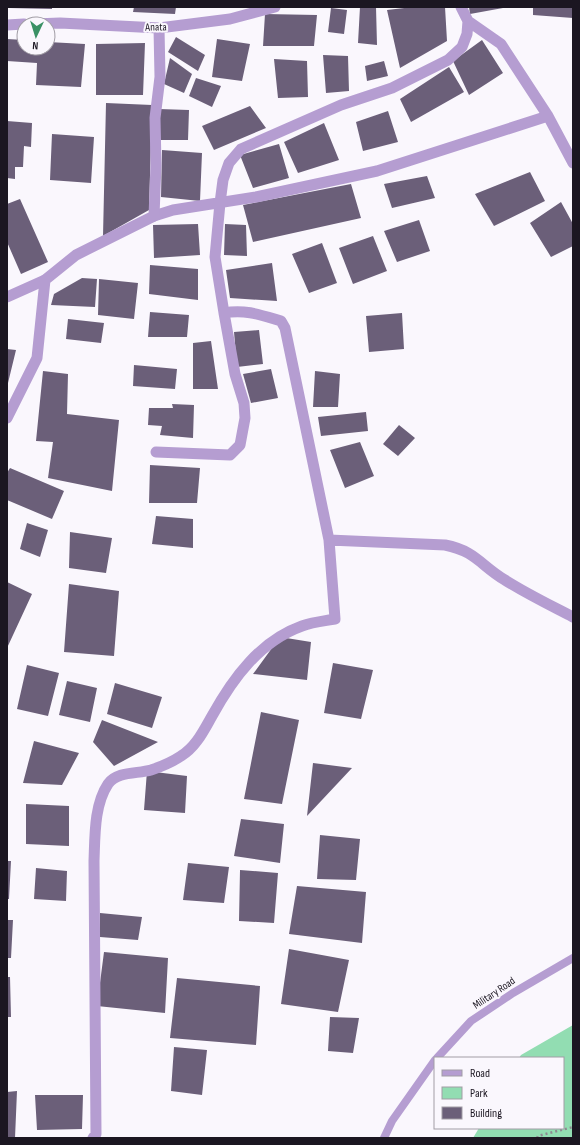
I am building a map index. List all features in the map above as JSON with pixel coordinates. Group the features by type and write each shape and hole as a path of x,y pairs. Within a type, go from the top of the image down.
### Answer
{"street":[{"name":"Anata","path":"56,23 159,28 230,19 275,7"},
{"path":"461,7 468,21 501,44 548,116 573,163"},
{"path":"156,452 230,455 240,445 245,418 244,403 235,374 215,257 223,180 230,163 241,149 341,105 392,88 448,60 462,47 467,34 468,21"},
{"path":"154,216 156,165 155,118 160,77 159,28"},
{"path":"7,297 45,280 76,255 154,216 173,210 256,197 377,171 548,116"},
{"path":"7,418 37,358 45,280"},
{"path":"93,1138 96,1134 94,861 96,826 102,797 109,782 118,776 152,770 181,756 192,747 206,727 224,694 258,652 290,631 335,618 329,540 292,364 289,342 281,321 251,312 238,310 224,313"},
{"path":"329,540 445,545 460,548 476,557 504,580 573,617"}],"lane":[{"name":"Military Road","path":"438,1057 471,1021 513,993 573,958"},
{"path":"384,1138 392,1121 434,1061"}],"path":[{"path":"537,1138 538,1136 573,1127"}],"green space":[{"path":"573,1025 573,1138 473,1138 478,1129 564,1129 564,1057 520,1057"}],"building":[{"path":"52,7 52,9 9,8"},
{"path":"134,7 176,7 175,14 133,12"},
{"path":"360,7 376,7 377,45 358,43"},
{"path":"413,7 445,7 447,41 400,68 387,10"},
{"path":"469,7 503,7 503,8 470,14"},
{"path":"533,7 573,7 573,18 533,15"},
{"path":"331,8 347,10 344,34 328,32"},
{"path":"265,14 317,15 314,46 263,46"},
{"path":"176,37 205,55 198,71 168,52"},
{"path":"7,39 16,40 16,56 56,56 56,42 85,44 81,87 36,85 37,63 7,61"},
{"path":"217,39 250,44 242,81 212,77"},
{"path":"482,40 503,73 469,95 453,61"},
{"path":"145,43 143,95 96,95 96,44"},
{"path":"323,55 348,56 349,91 326,93"},
{"path":"170,58 192,74 184,93 164,84"},
{"path":"274,59 307,61 308,97 278,98"},
{"path":"384,61 388,76 367,81 365,66"},
{"path":"449,67 464,92 411,122 400,99"},
{"path":"196,78 221,86 212,107 189,96"},
{"path":"106,103 152,105 149,210 103,236"},
{"path":"250,106 266,128 214,150 202,126"},
{"path":"159,109 189,110 188,140 159,140"},
{"path":"388,111 398,142 363,151 356,122"},
{"path":"7,121 32,123 31,147 24,146 23,167 15,167 15,179 7,178"},
{"path":"324,123 339,160 298,173 284,142"},
{"path":"52,134 94,137 91,183 50,180"},
{"path":"279,144 289,178 253,188 240,155"},
{"path":"162,150 202,153 200,201 161,197"},
{"path":"530,172 545,201 494,226 475,194"},
{"path":"427,176 435,198 392,208 384,184"},
{"path":"351,184 361,218 253,242 243,205"},
{"path":"20,199 48,262 21,274 7,242 7,204"},
{"path":"561,202 573,224 573,246 551,257 530,223"},
{"path":"419,220 430,251 397,262 384,231"},
{"path":"198,224 200,255 154,258 153,225"},
{"path":"225,224 246,225 247,256 224,255"},
{"path":"373,236 387,271 353,284 339,248"},
{"path":"322,243 337,283 309,293 292,254"},
{"path":"272,263 277,301 230,298 226,270"},
{"path":"150,265 198,269 198,300 149,294"},
{"path":"82,278 97,279 95,307 51,305 54,294"},
{"path":"99,279 138,283 134,319 98,315"},
{"path":"150,312 189,315 187,337 148,337"},
{"path":"402,313 404,349 369,352 366,316"},
{"path":"68,319 104,323 101,343 66,339"},
{"path":"259,330 263,364 237,367 234,332"},
{"path":"211,341 218,389 193,389 193,343"},
{"path":"7,349 16,350 8,383 7,383"},
{"path":"134,365 177,369 175,389 133,386"},
{"path":"271,369 278,398 251,403 243,374"},
{"path":"43,371 68,374 67,414 119,420 112,491 48,478 53,442 36,441"},
{"path":"315,371 340,374 338,407 313,407"},
{"path":"172,404 194,405 193,438 160,435 162,426 148,425 149,408 173,408"},
{"path":"366,412 368,431 321,436 318,417"},
{"path":"399,425 415,438 398,456 383,444"},
{"path":"360,442 374,476 345,488 330,450"},
{"path":"150,465 200,468 197,503 149,503"},
{"path":"10,468 64,491 52,519 7,500 7,473"},
{"path":"156,516 193,519 193,548 152,544"},
{"path":"27,523 48,530 40,557 20,549"},
{"path":"70,532 112,538 106,573 69,568"},
{"path":"7,582 32,594 7,648"},
{"path":"69,584 119,591 114,656 64,652"},
{"path":"280,637 311,642 307,680 253,674"},
{"path":"333,663 373,670 361,719 324,713"},
{"path":"27,665 59,673 48,716 17,709"},
{"path":"67,681 97,688 90,722 59,715"},
{"path":"115,683 162,697 152,728 107,714"},
{"path":"261,712 299,720 282,804 244,799"},
{"path":"102,720 158,742 114,766 93,742"},
{"path":"34,741 79,753 62,785 23,783"},
{"path":"313,763 352,768 307,816"},
{"path":"147,771 187,776 185,813 144,810"},
{"path":"26,804 69,806 69,846 26,844"},
{"path":"241,819 284,824 280,863 234,856"},
{"path":"320,835 360,839 356,880 317,879"},
{"path":"7,861 11,861 9,899 7,899"},
{"path":"188,863 229,867 224,903 183,900"},
{"path":"36,868 67,871 66,901 34,899"},
{"path":"240,870 278,873 274,923 239,921"},
{"path":"297,886 366,892 362,943 289,934"},
{"path":"100,913 142,917 138,940 100,937"},
{"path":"7,920 13,920 11,958 7,958"},
{"path":"289,949 349,960 338,1012 281,1004"},
{"path":"104,952 168,958 165,1013 97,1006"},
{"path":"7,977 10,977 11,1017 7,1017"},
{"path":"177,978 260,986 256,1045 170,1038"},
{"path":"330,1017 359,1018 353,1053 328,1051"},
{"path":"174,1047 207,1050 202,1095 171,1091"},
{"path":"17,1091 15,1138 7,1138 7,1092"},
{"path":"35,1095 83,1095 82,1129 37,1130"}]}
